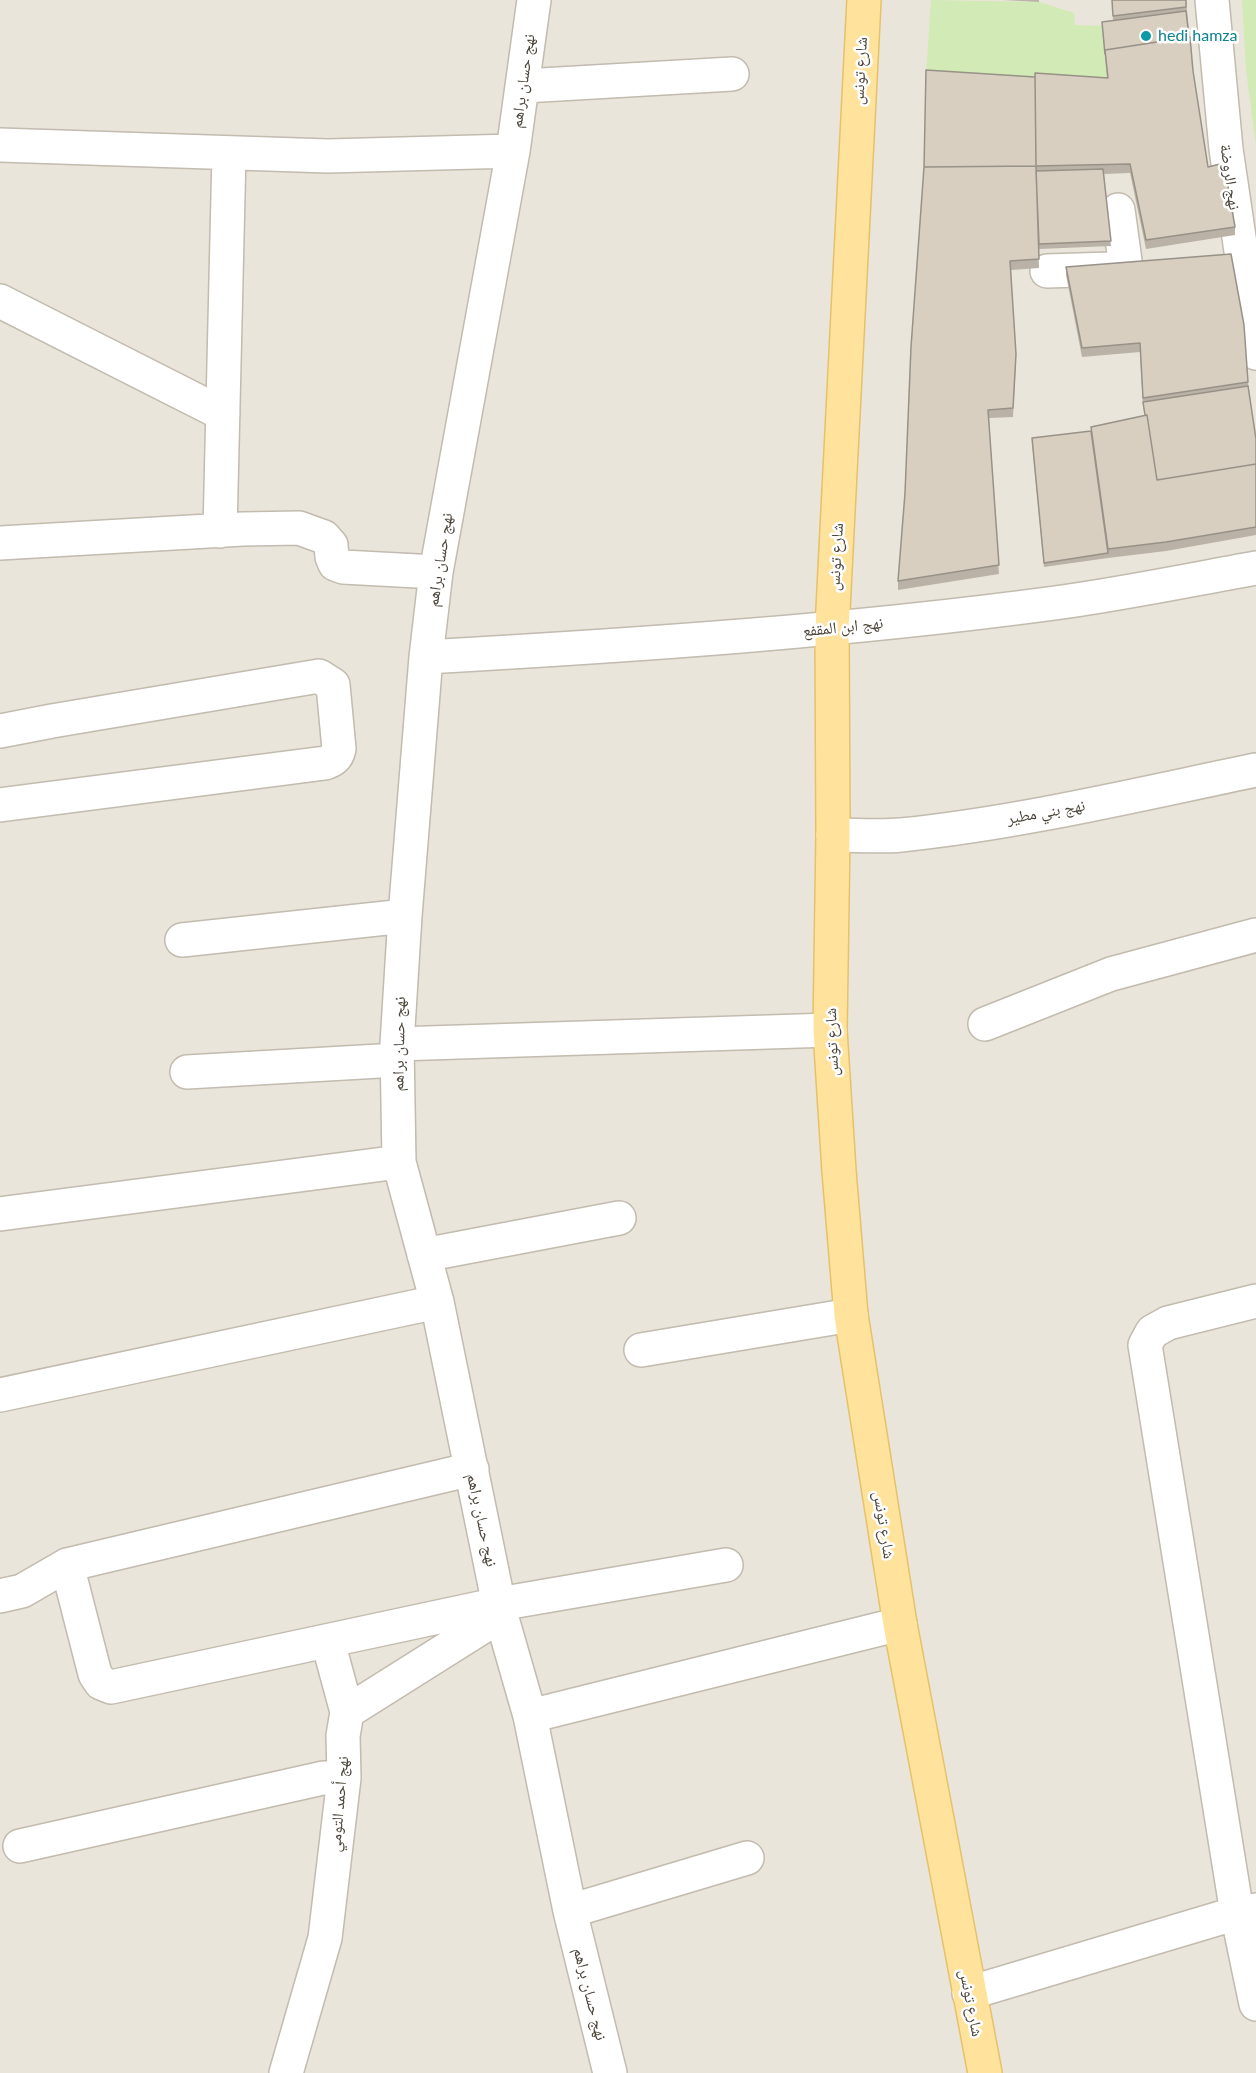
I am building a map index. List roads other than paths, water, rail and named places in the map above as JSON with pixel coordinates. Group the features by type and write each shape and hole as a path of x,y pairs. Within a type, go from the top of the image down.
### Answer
{"main road":[{"name":"شارع تونس","path":"864,0 832,629 833,835 830,1030 851,1315 900,1624 985,2073"}],"street":[{"name":"نهج حسان براهم","path":"534,0 524,86 436,572 426,657 405,916 397,1052 399,1162 437,1302 500,1609 530,1716 570,1911 610,2073"},
{"name":"نهج الروضة","path":"1212,0 1226,149 1226,258 1256,353"},
{"path":"524,86 732,74"},
{"path":"0,145 327,156 513,151"},
{"path":"220,531 229,153"},
{"path":"1118,210 1126,268"},
{"path":"1047,271 1159,265"},
{"path":"0,301 223,414"},
{"path":"0,543 299,528 324,537 331,545 335,564 343,567 436,572"},
{"name":"نهج ابن المقفع","path":"426,657 631,646 832,629 1057,603 1256,568"},
{"path":"0,731 319,676 333,686 339,748 338,755 325,763 0,805"},
{"name":"نهج بني مطير","path":"833,835 899,835 968,826 1123,798 1256,770"},
{"path":"182,940 405,916"},
{"path":"985,1023 1111,974 1256,935"},
{"path":"186,1072 397,1052 830,1030"},
{"path":"0,1214 399,1162"},
{"path":"424,1255 620,1218"},
{"path":"1256,1301 1168,1323 1152,1332 1145,1345 1246,1911 1256,2004"},
{"path":"0,1395 437,1302"},
{"path":"640,1350 851,1315"},
{"path":"0,1596 22,1591 67,1565 472,1469"},
{"path":"67,1565 97,1679 106,1686 116,1687 328,1642 726,1565"},
{"path":"328,1642 347,1712 500,1609"},
{"path":"530,1716 900,1624"},
{"name":"نهج أحمد التومي","path":"286,2073 325,1938 344,1778 343,1736 347,1712"},
{"path":"20,1846 323,1778 344,1778"},
{"path":"570,1911 747,1858"},
{"path":"969,1993 1246,1911"}],"place":[{"name":"hedi hamza","path":"1146,36"}]}
